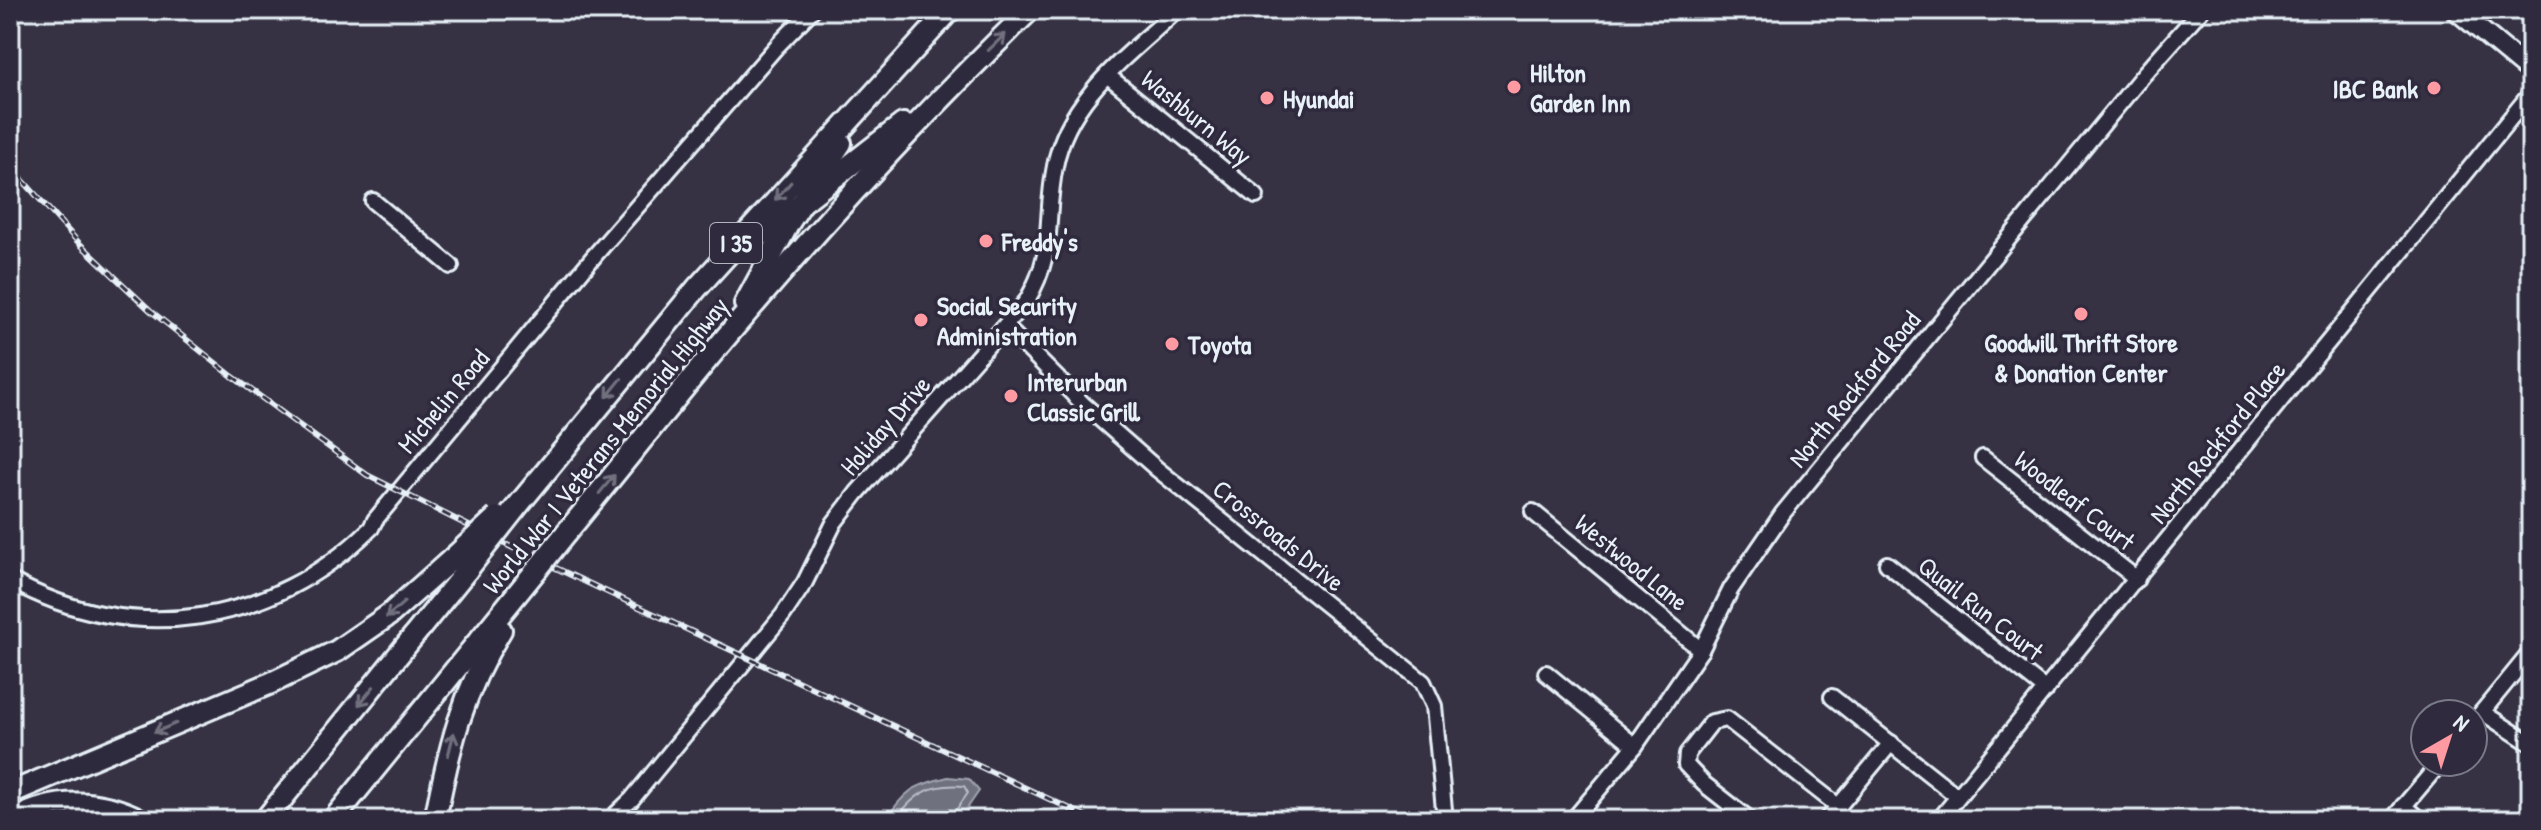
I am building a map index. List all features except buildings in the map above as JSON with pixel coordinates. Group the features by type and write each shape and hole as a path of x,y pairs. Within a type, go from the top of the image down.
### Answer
{"highway":[{"name":"World War I Veterans Memorial Highway","path":"265,820 460,564 533,487 697,288 950,10"},
{"name":"World War I Veterans Memorial Highway","path":"333,820 730,333 813,237 975,63 1030,10"},
{"path":"730,333 802,203 860,116 918,45"},
{"path":"697,288 891,135 975,63"},
{"path":"10,793 271,683 337,651 460,564"},
{"path":"435,820 452,738 467,694 521,593"},
{"path":"14,820 37,809 72,804 113,808 141,820"}],"main road":[{"path":"2456,10 2531,72"}],"street":[{"name":"Michelin Road","path":"10,580 50,600 85,612 142,620 220,613 253,603 306,580 371,528 595,255 812,10"},
{"name":"Holiday Drive","path":"610,820 632,799 783,615 805,582 834,523 857,493 1026,302 1045,263 1053,178 1063,136 1073,115 1107,75 1177,10"},
{"name":"North Rockford Road","path":"1573,820 1635,746 1701,650 1731,589 1783,513 2144,74 2201,10"},
{"name":"Washburn Way","path":"1107,75 1256,196"},
{"name":"North Rockford Place","path":"1939,820 2531,93"},
{"path":"373,201 451,266"},
{"name":"Crossroads Drive","path":"1005,326 1083,404 1157,469 1423,682 1434,706 1445,820"},
{"name":"Woodleaf Court","path":"1983,458 2137,579"},
{"name":"Westwood Lane","path":"1533,512 1701,650"},
{"name":"Quail Run Court","path":"1887,564 2046,690"},
{"path":"2489,704 2531,652"},
{"path":"1546,673 1635,746"},
{"path":"1832,697 1957,796"},
{"path":"1750,820 1704,784 1686,765 1687,754 1712,722 1727,719 1838,806"},
{"path":"2489,723 2531,744"},
{"path":"1827,820 1891,743"},
{"path":"2392,820 2427,778"},
{"path":"2403,806 2420,820"}],"water":[{"path":"948,777 969,779 979,791 959,820 885,820 911,791"}],"railway":[{"path":"10,166 79,243 151,311 232,376 367,475 511,547 1094,820"}],"place":[{"name":"Hilton Garden Inn","path":"1514,87"},
{"name":"IBC Bank","path":"2434,88"},
{"name":"Hyundai","path":"1267,98"},
{"name":"Freddy's","path":"986,241"},
{"name":"Goodwill Thrift Store & Donation Center","path":"2081,314"},
{"name":"Social Security Administration","path":"921,320"},
{"name":"Toyota","path":"1172,344"},
{"name":"Interurban Classic Grill","path":"1011,396"}]}
